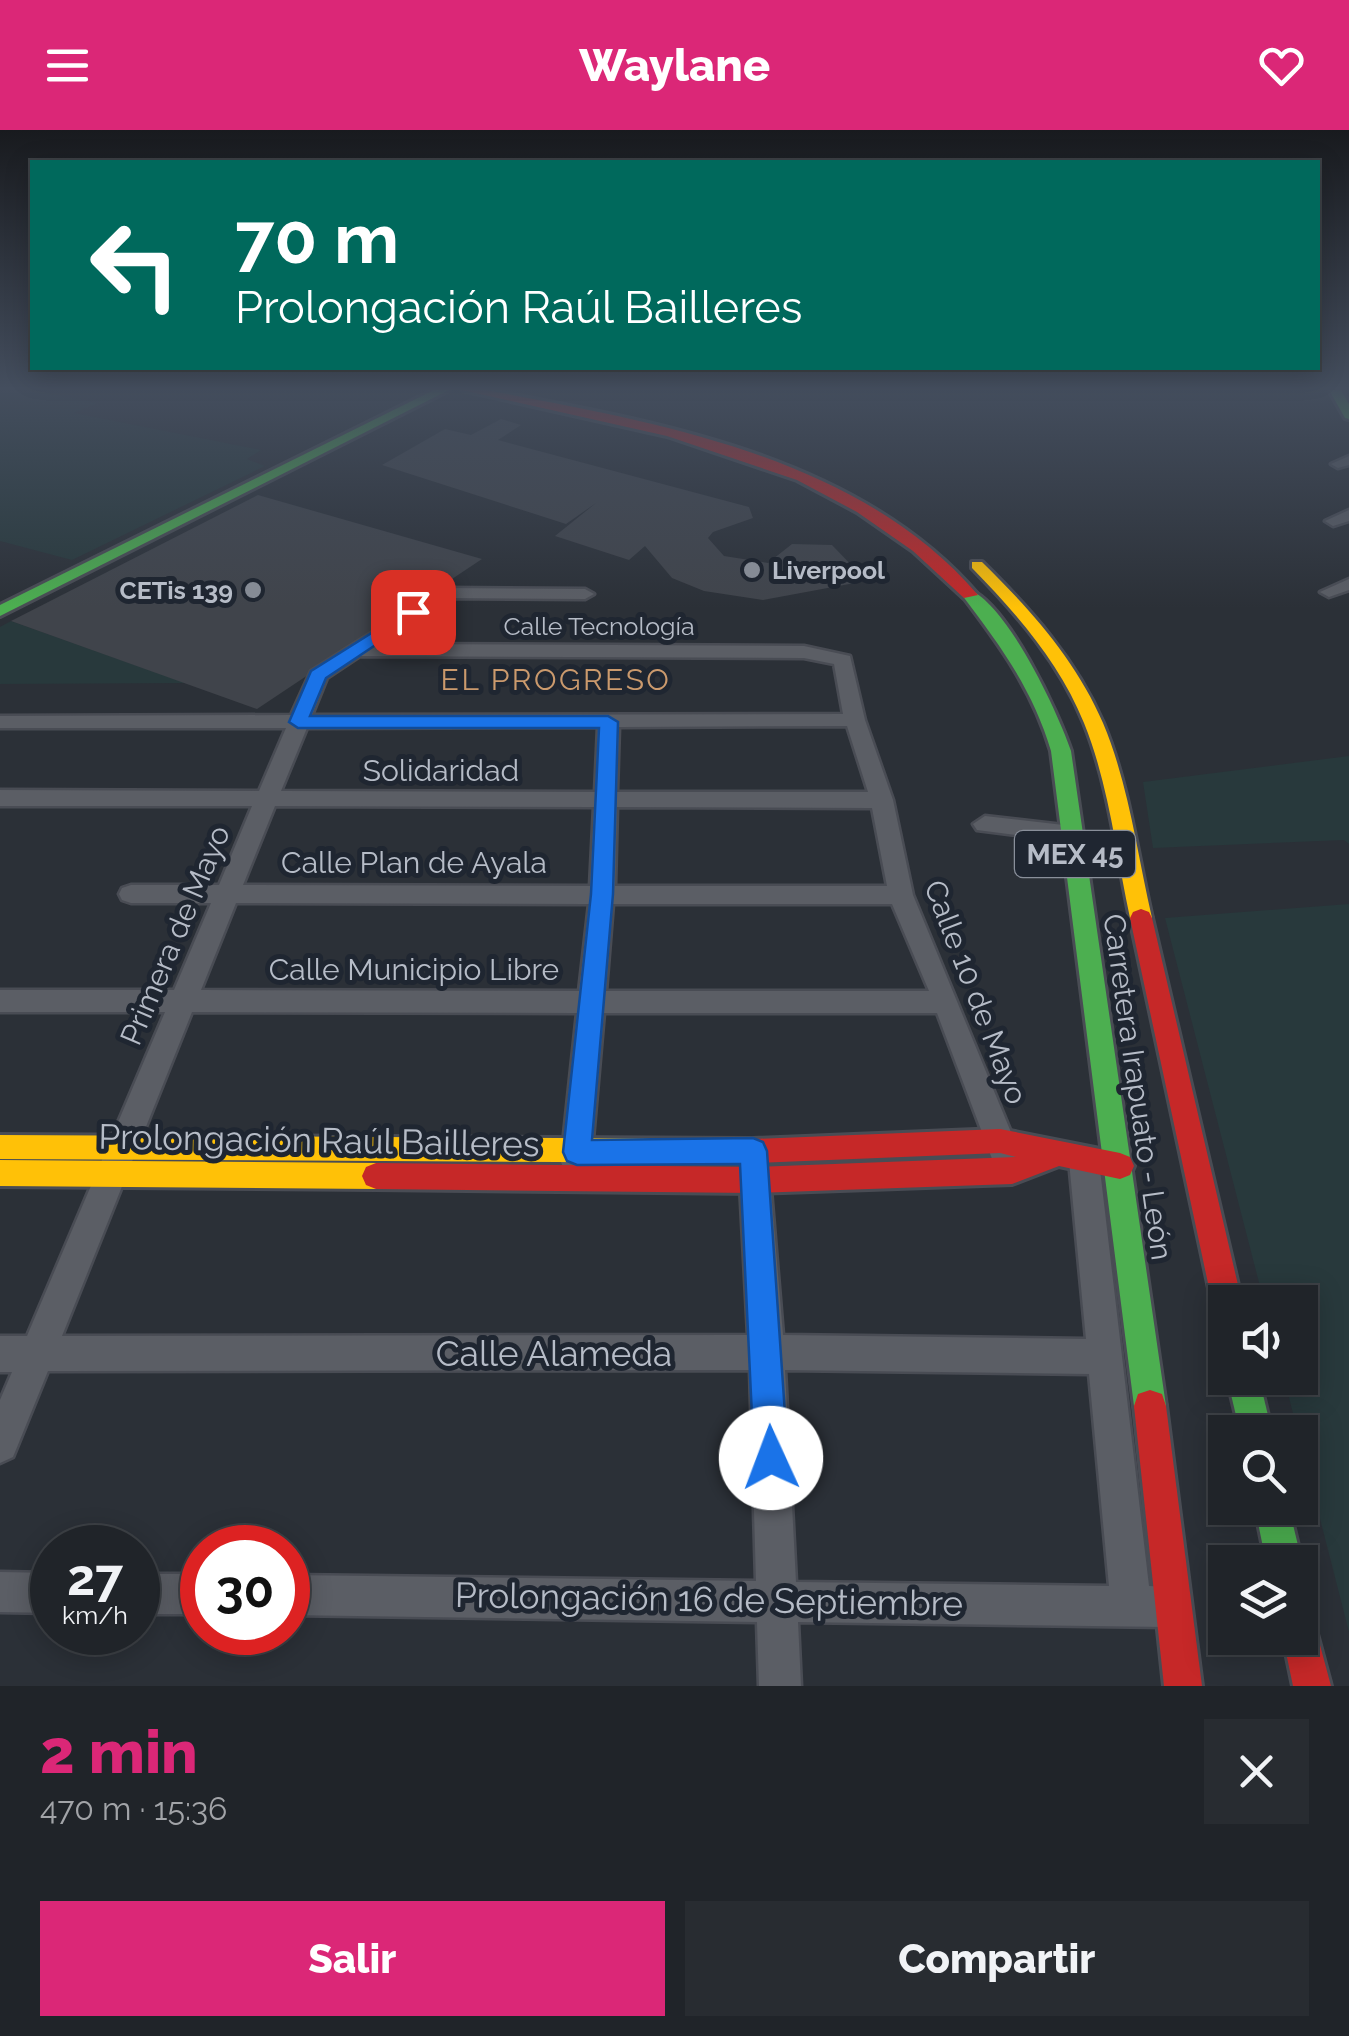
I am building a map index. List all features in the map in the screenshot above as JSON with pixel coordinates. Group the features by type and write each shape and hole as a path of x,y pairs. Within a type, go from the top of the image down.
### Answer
{"main road":[{"path":"0,612 298,463"},
{"name":"Carretera Irapuato - León","path":"772,463 852,502 925,552 986,612 1031,678 1058,744 1120,1166 1184,1686"},
{"path":"823,463 881,494"},
{"name":"Carretera Irapuato - León","path":"966,555 1019,605 1069,673 1102,745 1223,1285"},
{"name":"Prolongación Raúl Bailleres","path":"754,1165 1000,1142 1120,1166"},
{"name":"Prolongación Raúl Bailleres","path":"0,1147 115,1160 1012,1171 1069,1158"},
{"name":"Prolongación Raúl Bailleres","path":"0,1172 115,1160"},
{"path":"1305,1655 1312,1686"}],"street":[{"path":"1329,592 1349,584"},
{"name":"Primera de Mayo","path":"0,1444 318,675 442,593 585,594"},
{"name":"Calle Tecnología","path":"356,650 804,652 842,660"},
{"name":"Calle 10 de Mayo","path":"842,660 855,720 882,800 901,895 1012,1171"},
{"path":"0,722 855,720"},
{"path":"576,1165 602,894 608,722"},
{"name":"Solidaridad","path":"0,798 882,800"},
{"path":"984,824 1072,834"},
{"name":"Calle Plan de Ayala","path":"131,894 901,895"},
{"name":"Calle Municipio Libre","path":"0,1001 947,1002"},
{"path":"1069,1158 1107,1357 1131,1604"},
{"path":"754,1165 768,1352 780,1686"},
{"name":"Calle Alameda","path":"0,1354 768,1352 1107,1357"},
{"path":"0,1592 30,1593"},
{"name":"Prolongación 16 de Septiembre","path":"310,1595 1174,1607"}],"shaded area":[{"path":"0,463 256,463 265,466 72,560 0,541"},
{"path":"11,621 186,683 0,684 0,627"},
{"path":"1349,756 1349,844 1344,840 1153,848 1143,782"},
{"path":"1349,904 1349,1632 1318,1511 1318,1415 1293,1415 1288,1395 1318,1395 1318,1285 1260,1285 1165,918"}],"building":[{"path":"583,463 749,507 753,518 713,532 708,538 724,556 768,563 792,544 832,545 860,574 860,582 763,600 704,591 672,578 645,546 629,560 555,536 596,503 566,524 382,465"},
{"name":"CETis 139","path":"258,495 482,559 257,709 11,621"}],"traffic: fast":[{"path":"0,611 297,463"},
{"path":"970,595 1024,668 1046,708 1061,751 1150,1406"},
{"path":"1247,1395 1252,1415"},
{"path":"1276,1525 1280,1545"}],"traffic: slow":[{"path":"977,565 1051,648 1092,720 1114,788 1141,918"},
{"path":"0,1147 753,1151"},
{"path":"0,1173 376,1176"}],"traffic: jam":[{"path":"762,463 862,509 919,547 970,595"},
{"path":"1141,918 1223,1285"},
{"path":"753,1151 1000,1141 1120,1166"},
{"path":"376,1176 755,1180 1012,1171 1054,1155"},
{"path":"1150,1406 1183,1686"},
{"path":"1305,1655 1312,1686"}],"place":[{"name":"Liverpool","path":"752,570"},
{"name":"CETis 139","path":"253,590"}],"district":[{"name":"EL PROGRESO","path":"556,679"}],"route":[{"path":"413,612 318,675 298,722 608,722 602,894 577,1152 753,1151 768,1352 771,1458"}]}
